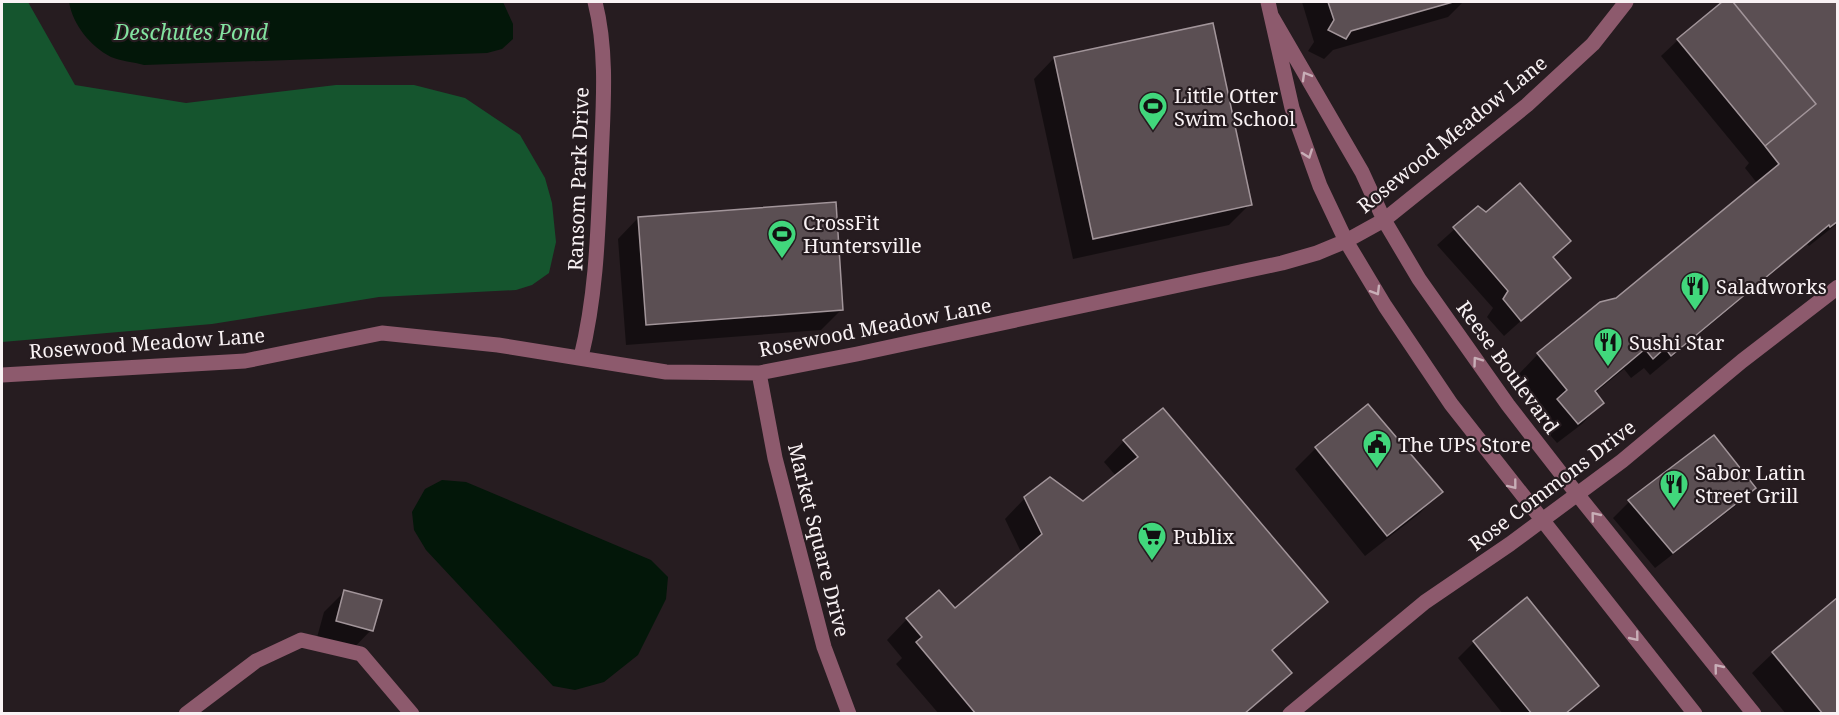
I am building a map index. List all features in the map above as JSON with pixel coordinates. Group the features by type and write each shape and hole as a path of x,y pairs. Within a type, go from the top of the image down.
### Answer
{"street":[{"name":"Ransom Park Drive","path":"581,357 591,319 597,262 604,90 599,19 595,2"},
{"name":"Rosewood Meadow Lane","path":"2,375 245,361 382,333 498,345 666,372 759,373 1282,263 1317,253 1346,241 1384,220 1527,105 1593,44 1626,2"},
{"name":"Reese Boulevard","path":"1270,9 1362,172 1384,220 1419,279 1508,405 1754,714"},
{"name":"Reese Boulevard","path":"1270,9 1292,108 1320,186 1346,241 1385,306 1451,404 1695,714"},
{"name":"Rose Commons Drive","path":"1290,714 1425,602 1510,544 1622,461 1742,361 1838,287"},
{"name":"Market Square Drive","path":"759,373 775,458 824,647 849,714"},
{"path":"186,714 256,661 300,640 361,654 412,714"}],"green space":[{"path":"2,2 28,2 75,85 186,103 336,85 414,85 465,98 520,135 545,178 552,203 556,242 549,273 532,285 516,290 379,297 212,324 2,342"}],"water":[{"name":"Deschutes Pond","path":"69,2 503,2 513,24 513,39 502,49 487,53 144,65 111,57 96,47 74,19"},
{"path":"442,480 466,482 651,560 668,577 666,599 638,655 604,682 575,690 553,686 426,550 414,530 412,512 425,489"}],"building":[{"path":"1328,2 1453,2 1351,31 1346,39 1328,30 1334,20"},
{"path":"1722,2 1733,2 1816,104 1765,146 1677,39"},
{"path":"1733,2 1838,2 1838,221 1830,227 1829,225 1671,356 1665,348 1653,359 1645,349 1595,391 1604,403 1578,424 1557,399 1567,390 1537,353 1600,302 1616,298 1779,164 1765,146 1816,104"},
{"name":"Little Otter Swim School","path":"1213,23 1252,205 1093,239 1054,57"},
{"path":"1520,183 1571,241 1553,257 1571,278 1521,321 1503,299 1508,291 1453,227 1478,206 1486,212"},
{"path":"836,202 843,310 646,325 638,217"},
{"path":"1368,404 1443,492 1387,536 1315,447"},
{"name":"Publix","path":"1163,408 1328,602 1272,650 1292,673 1244,714 976,714 916,642 922,637 906,618 939,590 955,608 1042,534 1024,497 1050,477 1083,501 1138,457 1123,440"},
{"path":"1714,435 1756,488 1673,553 1628,500"},
{"path":"344,590 382,600 373,631 336,621"},
{"path":"1527,597 1599,686 1565,714 1532,714 1473,641"},
{"path":"1838,597 1838,714 1823,714 1772,652"}],"place":[{"name":"Little Otter Swim School","path":"1153,132"},
{"name":"CrossFit Huntersville","path":"782,260"},
{"name":"Saladworks","path":"1695,312"},
{"name":"Sushi Star","path":"1608,368"},
{"name":"The UPS Store","path":"1377,470"},
{"name":"Sabor Latin Street Grill","path":"1674,510"},
{"name":"Publix","path":"1152,562"}]}
